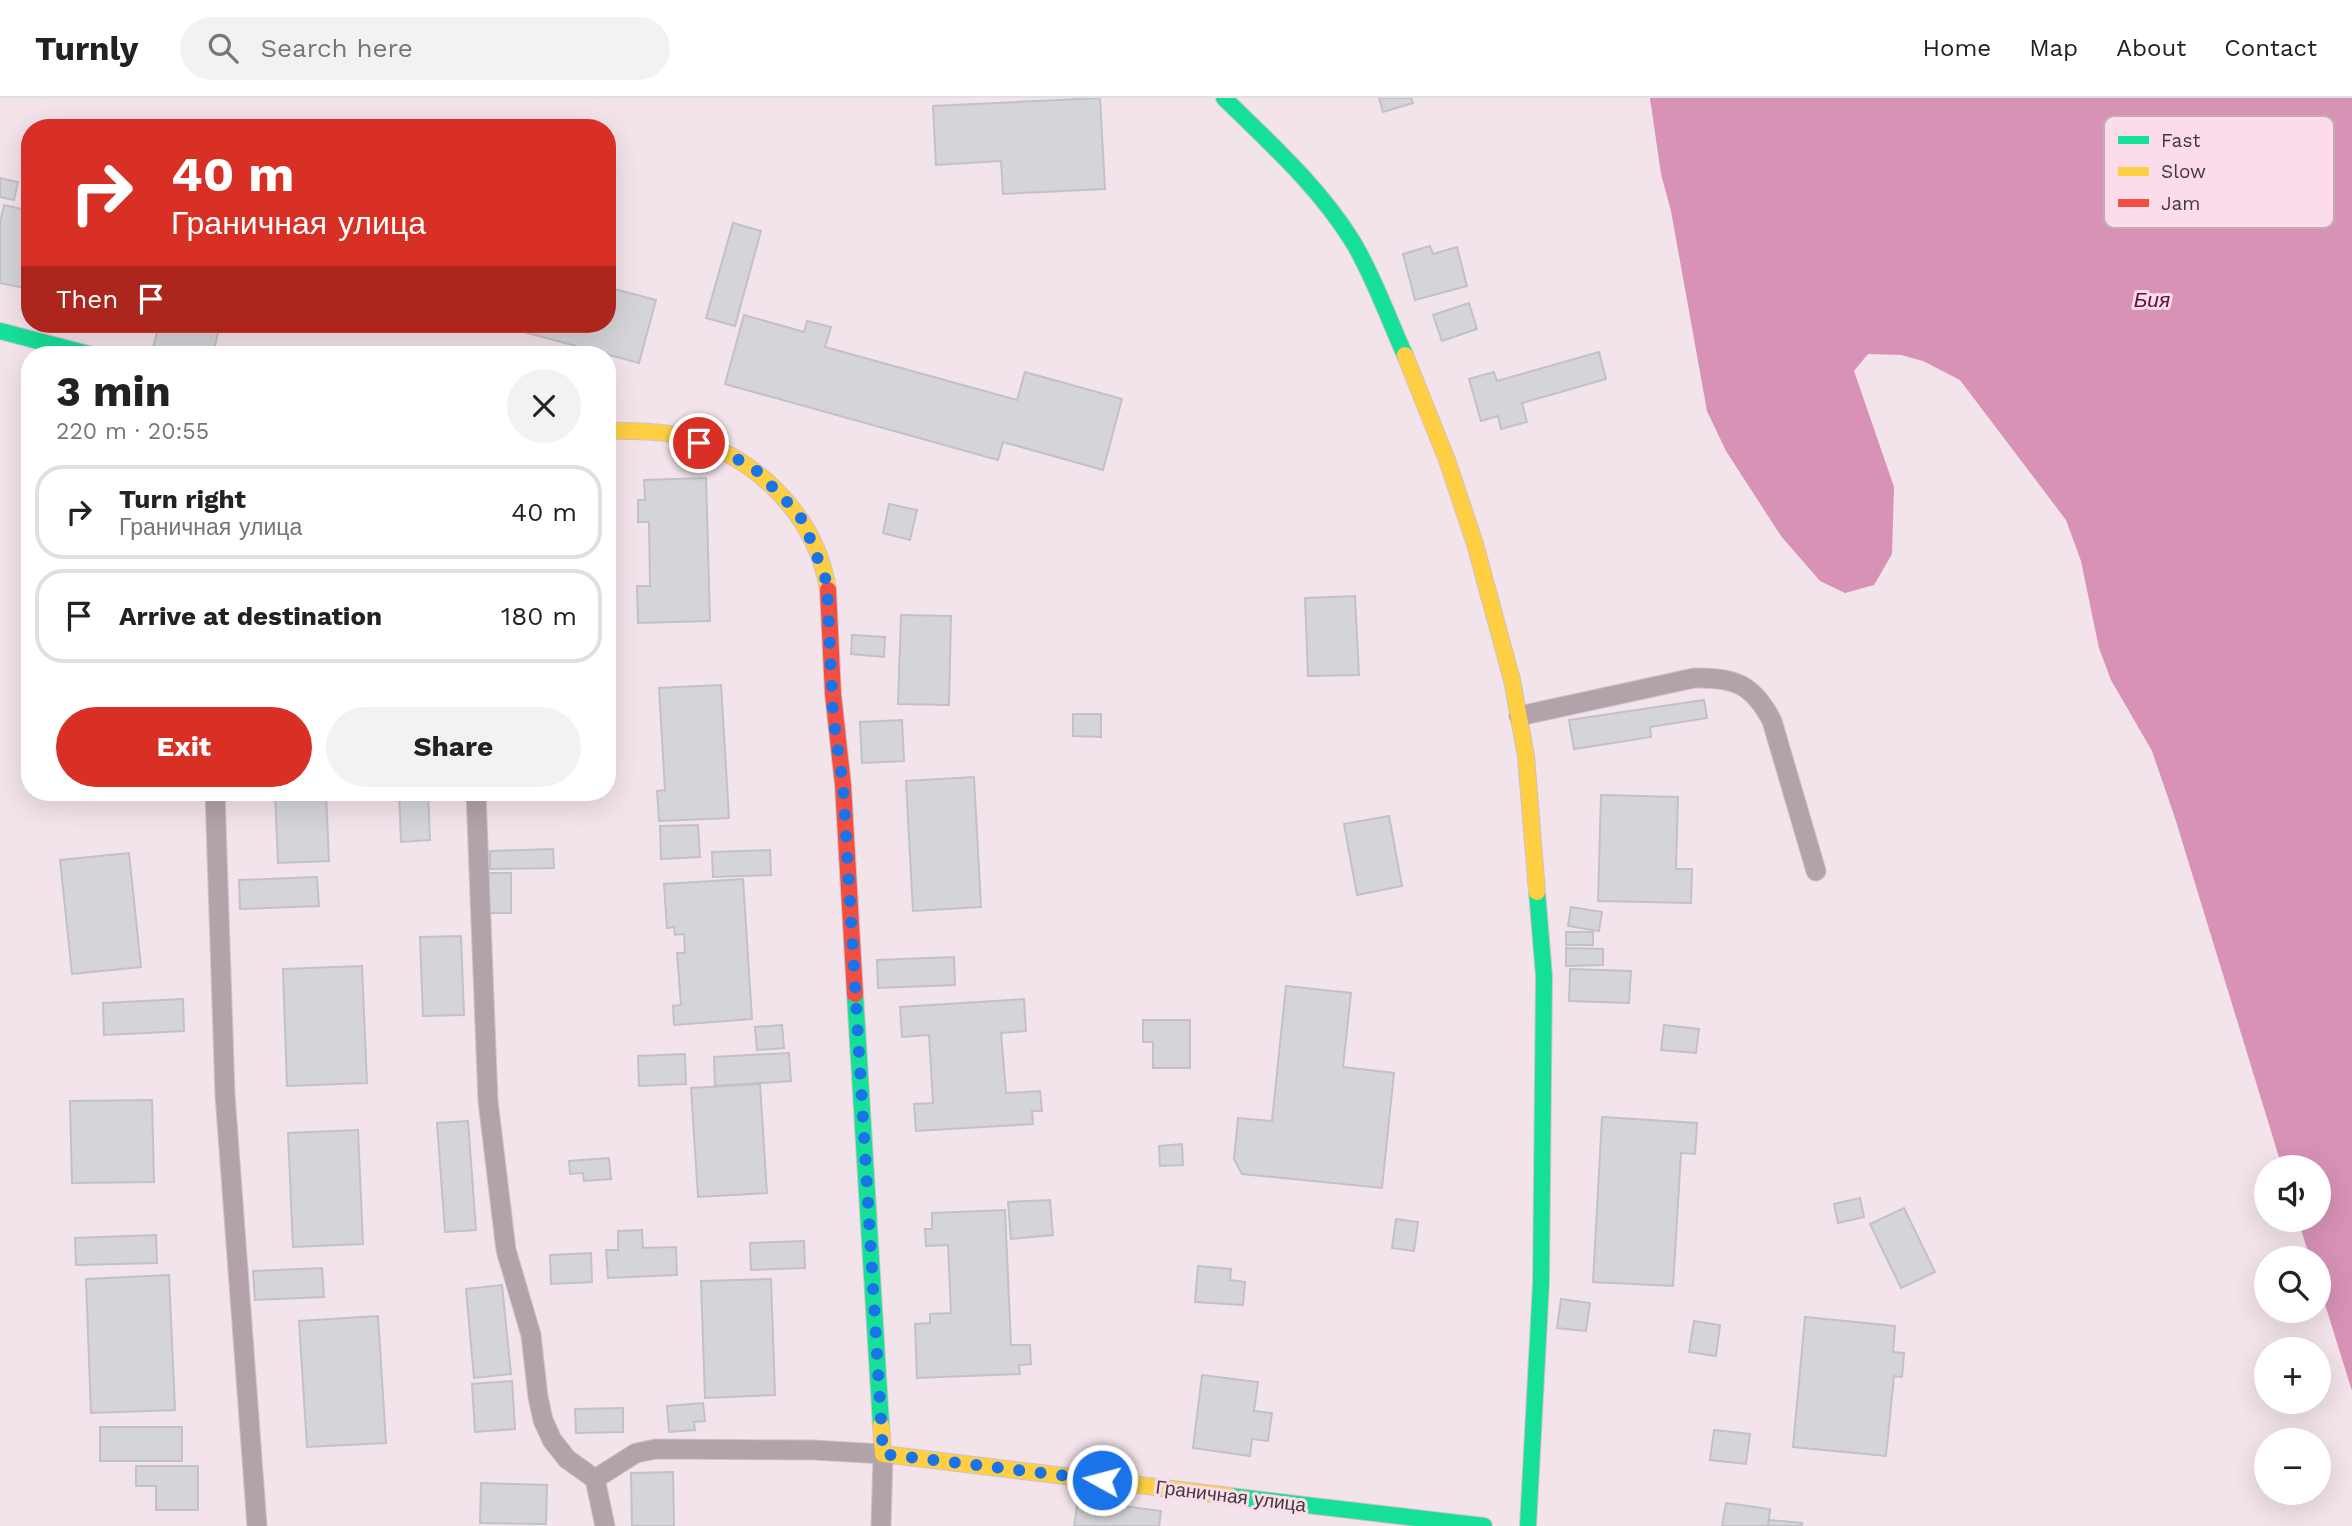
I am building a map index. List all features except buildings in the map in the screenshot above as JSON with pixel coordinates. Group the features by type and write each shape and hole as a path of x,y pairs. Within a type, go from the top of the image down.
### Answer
{"street":[{"path":"1224,98 1296,169 1334,213 1355,245 1407,359 1447,460 1475,544 1512,680 1526,756 1544,976 1541,1283 1528,1526"},
{"path":"0,331 58,346"},
{"path":"616,431 677,435 722,450 756,470 785,497 803,521 827,583 833,715 843,785 883,1454"},
{"name":"Граничная улица","path":"883,1454 1484,1526"}],"lane":[{"path":"1519,716 1694,678 1719,678 1740,683 1763,703 1772,721 1816,871"},
{"path":"215,801 225,1095 257,1526"},
{"path":"476,801 488,1101 506,1250 531,1335 538,1397 544,1420 552,1440 567,1459 595,1479 605,1526"},
{"path":"595,1479 636,1453 656,1449 813,1450 883,1454 881,1526"}],"water":[{"name":"Бия","path":"1650,98 2352,98 2352,1391 2331,1323 2331,1246 2306,1246 2302,1232 2331,1232 2331,1155 2278,1155 2152,751 2111,680 2099,648 2081,561 2066,520 1960,380 1923,361 1901,355 1868,354 1854,371 1894,487 1892,554 1874,585 1845,593 1820,581 1781,536 1726,451 1707,411 1671,211 1661,174"}],"traffic: fast":[{"path":"1224,98 1293,166 1340,222 1368,269 1405,355"},
{"path":"0,331 58,346"},
{"path":"1528,1526 1541,1283 1544,976 1537,892"},
{"path":"855,994 881,1425"},
{"path":"1230,1496 1484,1526"}],"traffic: slow":[{"path":"1405,355 1447,460 1475,544 1512,680 1526,756 1537,892"},
{"path":"616,430 676,435 704,443 754,471 776,490 795,512 810,536 821,562 828,590"},
{"path":"881,1425 883,1454 1230,1496"}],"traffic: jam":[{"path":"828,590 855,994"}],"route":[{"path":"699,443 722,450 756,470 785,497 803,521 827,583 833,715 843,785 883,1454 1102,1480"}]}
